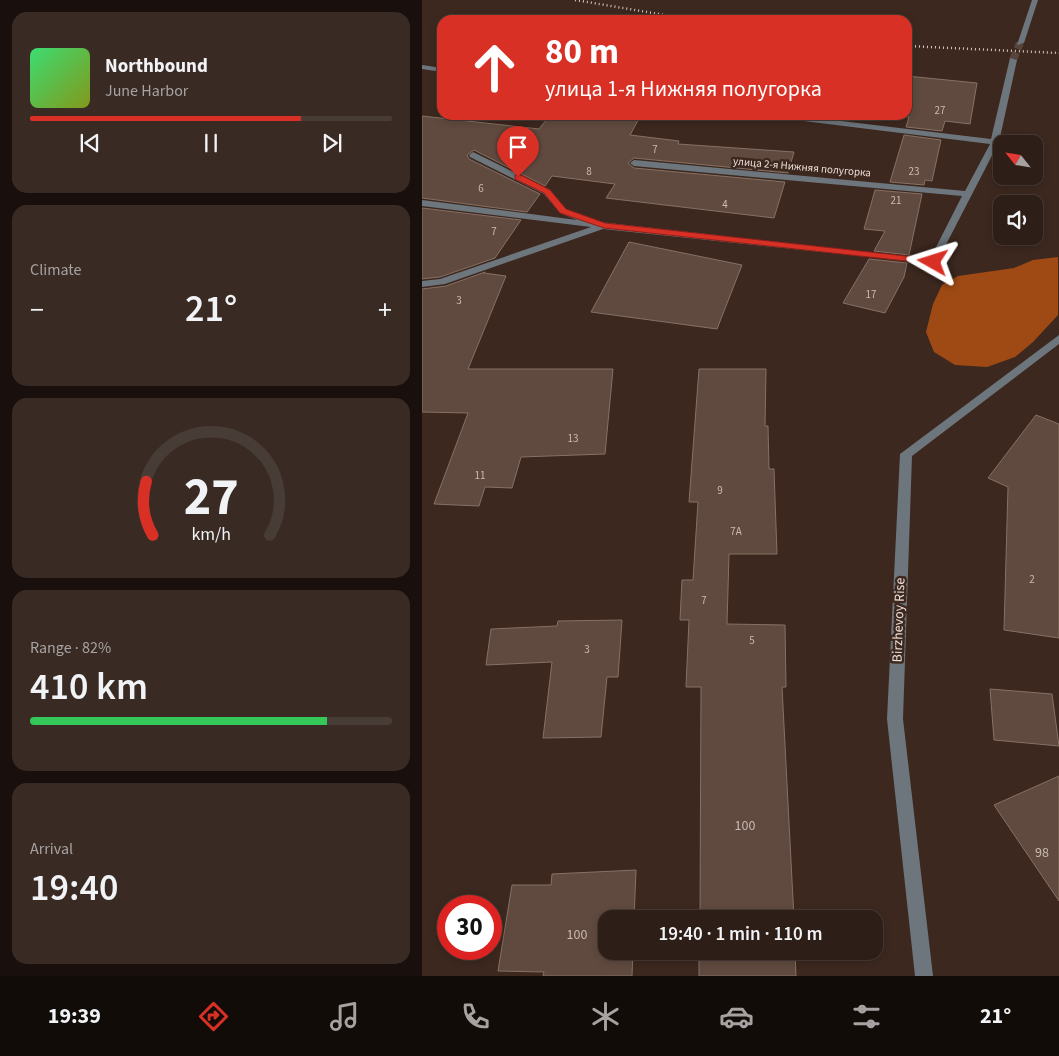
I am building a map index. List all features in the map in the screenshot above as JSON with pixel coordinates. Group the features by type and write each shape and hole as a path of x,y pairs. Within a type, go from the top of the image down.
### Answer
{"street":[{"path":"1020,43 1035,0"},
{"path":"997,135 1013,60"},
{"path":"422,67 437,69"},
{"path":"812,120 993,142"},
{"path":"422,203 604,226 933,262 993,146"},
{"path":"474,155 547,192 563,211 604,226"},
{"name":"улица 2-я Нижняя полугорка","path":"634,163 968,194"},
{"path":"422,284 441,282 604,226"},
{"name":"Birzhevoy Rise","path":"924,976 895,719 906,454 1058,338"}],"shaded area":[{"path":"1058,257 1058,315 1033,342 1015,357 987,367 955,365 934,352 926,332 933,304 942,285 958,276 1014,268 1033,260"}],"building":[{"path":"912,76 977,83 970,124 945,121 942,131 906,127 908,120 912,120"},
{"path":"422,116 437,118 437,120 458,120 539,129 546,120 638,120 630,135 679,141 678,144 794,152 788,173 634,158 628,163 634,168 785,182 774,218 606,198 615,184 552,176 545,186 474,150 467,155 469,159 540,194 527,212 422,198"},
{"path":"904,135 941,140 932,181 925,180 924,185 890,182"},
{"path":"875,190 922,194 909,255 874,251 885,231 864,229"},
{"path":"422,208 521,220 495,258 440,277 422,279"},
{"path":"629,242 742,265 717,329 591,312"},
{"path":"869,259 907,263 904,277 885,313 843,303"},
{"path":"485,272 506,276 468,369 613,369 605,454 521,457 512,488 485,487 479,506 434,504 468,413 422,412 422,289 446,286"},
{"path":"699,369 766,369 765,426 768,426 769,469 774,469 777,554 729,554 727,624 785,625 786,687 782,687 794,910 700,910 701,687 686,687 689,620 680,620 682,580 693,580 698,502 689,502"},
{"path":"1036,415 1059,424 1059,638 1004,630 1008,487 988,478"},
{"path":"622,620 618,677 607,677 601,737 543,738 552,662 486,665 491,629 557,626 558,621"},
{"path":"990,689 1052,694 1059,746 994,740"},
{"path":"1059,776 1059,901 994,805"},
{"path":"636,870 634,910 598,910 598,960 633,960 632,976 543,976 544,972 498,971 500,960 502,960 502,946 512,885 551,885 552,874"},
{"path":"699,960 795,960 796,976 699,976"}],"tunnel":[{"path":"1013,60 1020,43"}],"railway":[{"path":"575,0 665,15"},
{"path":"912,46 1059,53"}],"route":[{"path":"518,177 547,192 563,211 604,226 933,262"}]}
